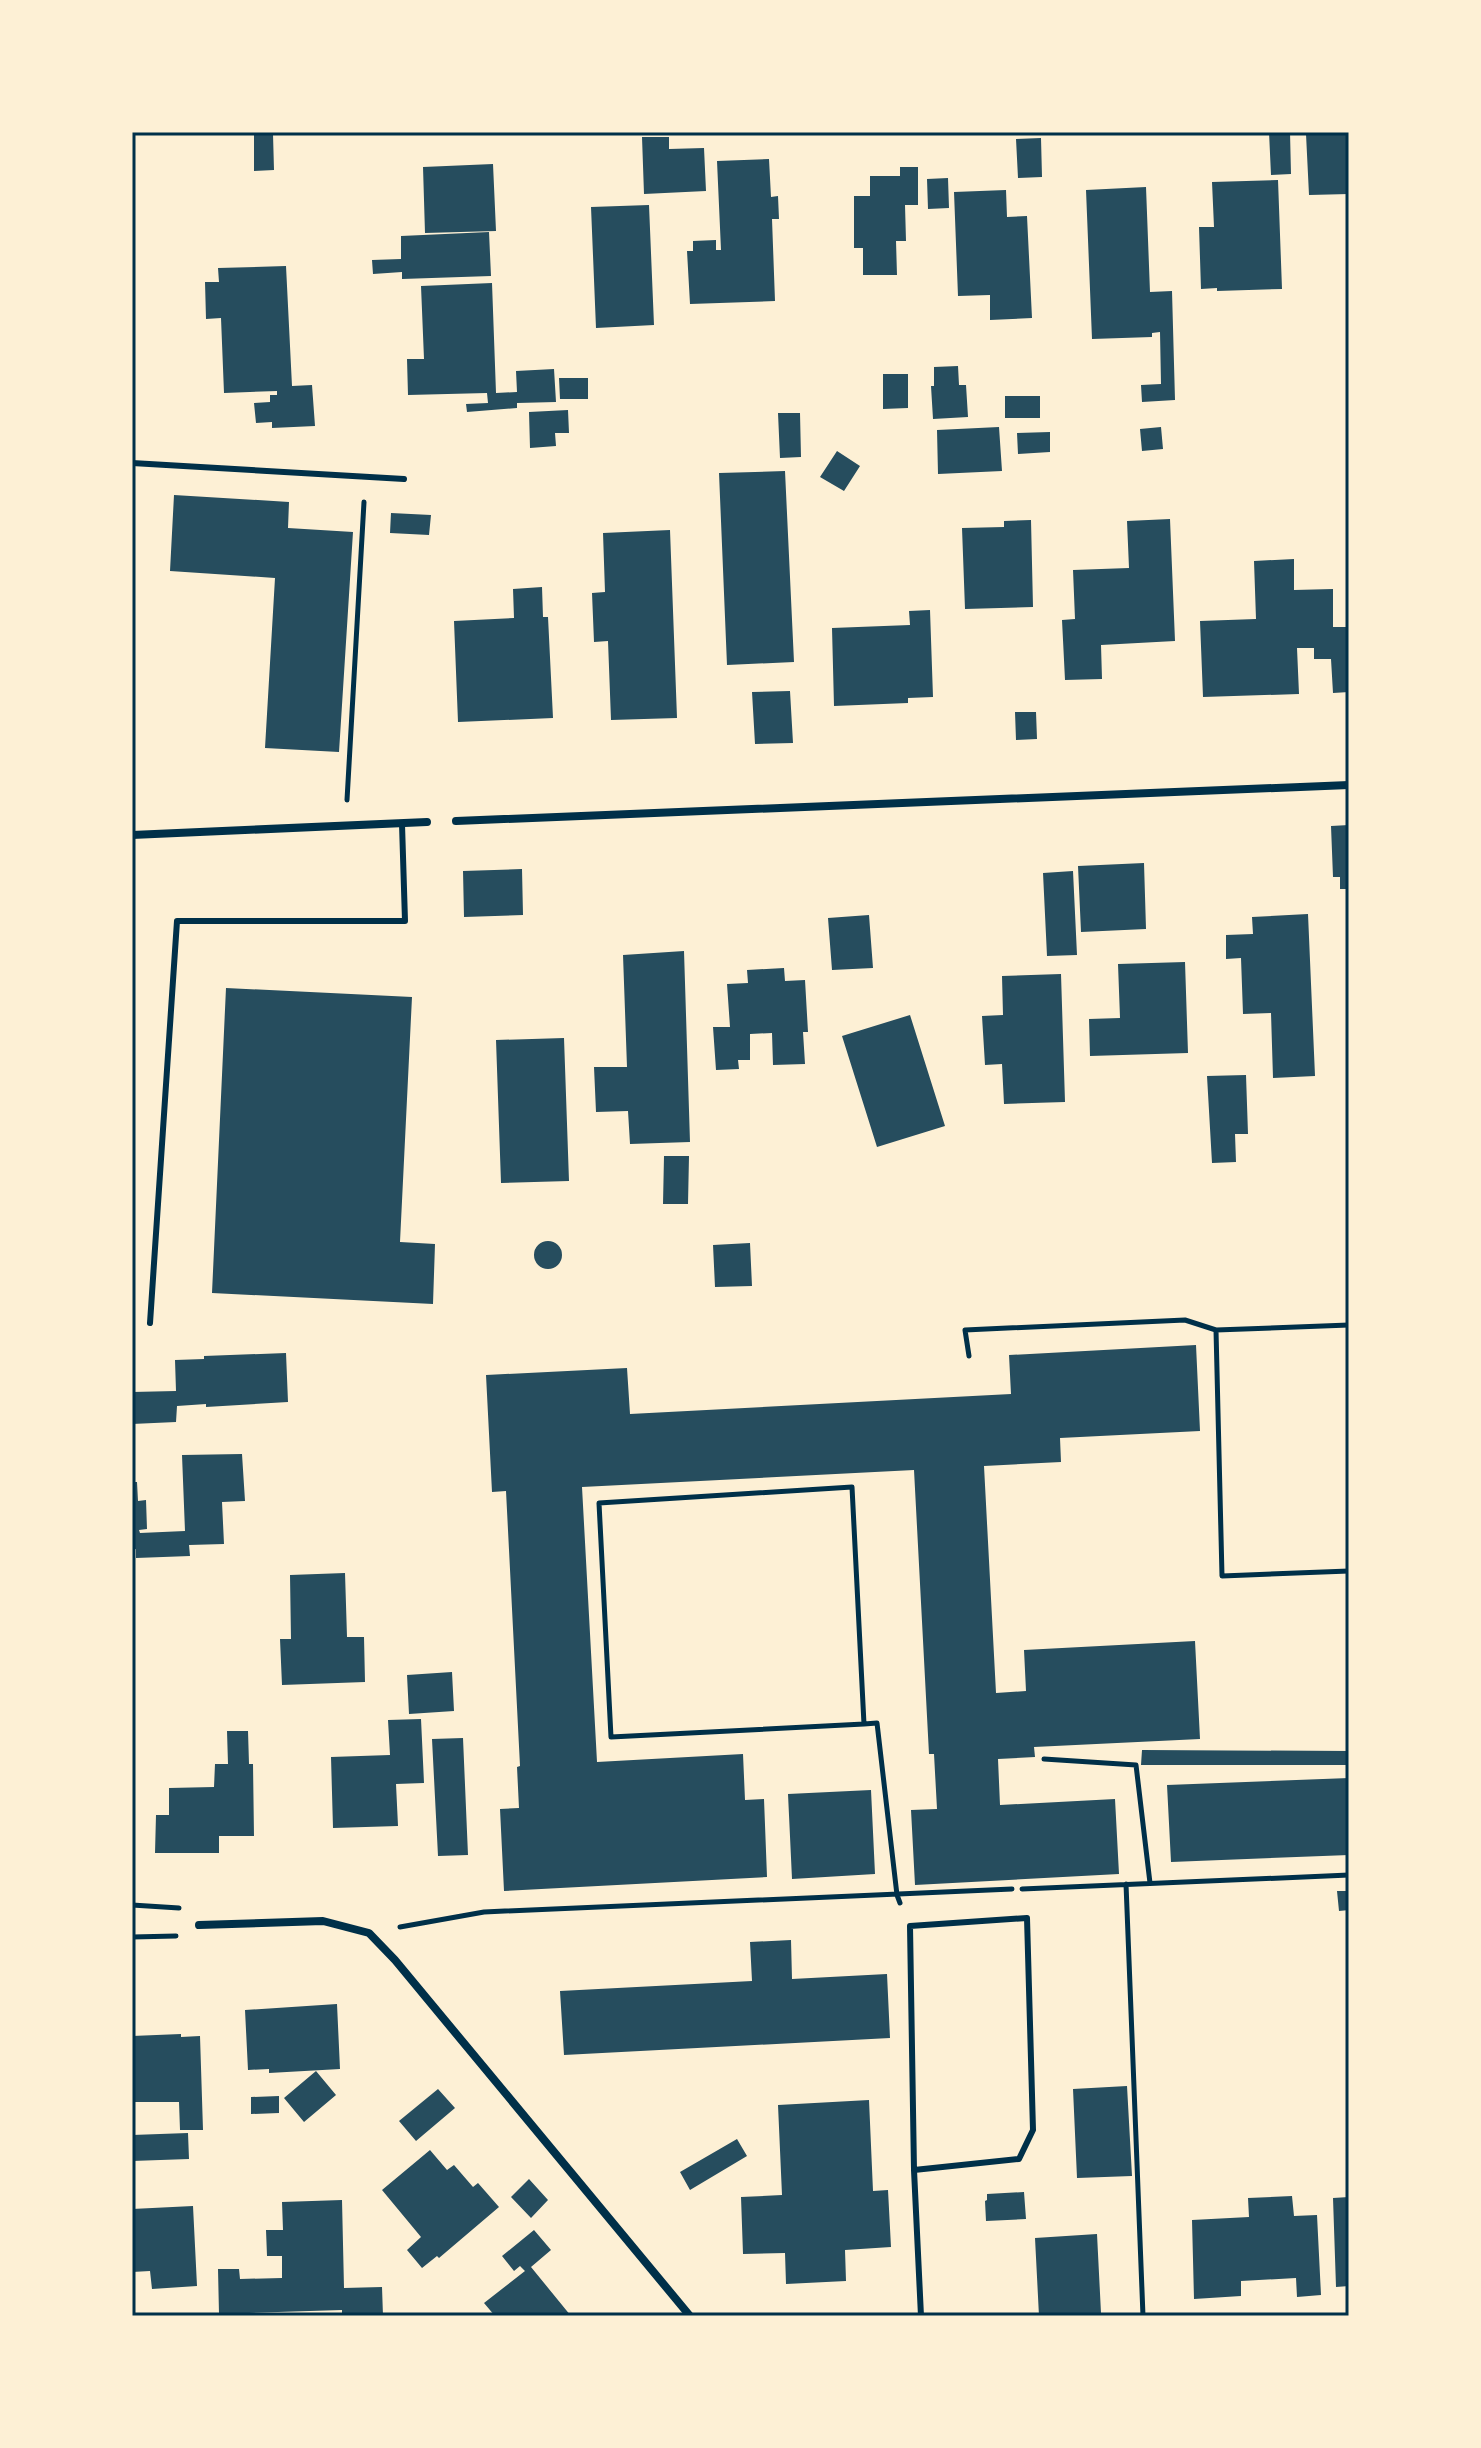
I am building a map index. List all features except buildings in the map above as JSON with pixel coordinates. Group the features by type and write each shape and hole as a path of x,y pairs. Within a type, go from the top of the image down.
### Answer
{"street":[{"path":"456,821 1349,785"},
{"path":"132,835 427,822"},
{"path":"199,1925 323,1921 369,1933 395,1960 690,2316"}],"lane":[{"path":"132,463 404,479"},
{"path":"150,1323 177,921 405,921 402,824"},
{"path":"914,2170 1019,2159 1033,2130 1027,1918 910,1926 914,2170 921,2316"}],"path":[{"path":"345,826 366,477"},
{"path":"969,1356 965,1330 1185,1320 1216,1330 1349,1325"},
{"path":"1216,1330 1222,1576 1349,1571"},
{"path":"864,1724 852,1487 599,1503 611,1737 864,1724 877,1723 897,1895 910,1926"},
{"path":"1044,1759 1136,1765 1150,1883"},
{"path":"369,1933 484,1912 1349,1875"},
{"path":"1126,1884 1143,2316"},
{"path":"132,1905 193,1908 199,1925 186,1936 132,1937"}]}
